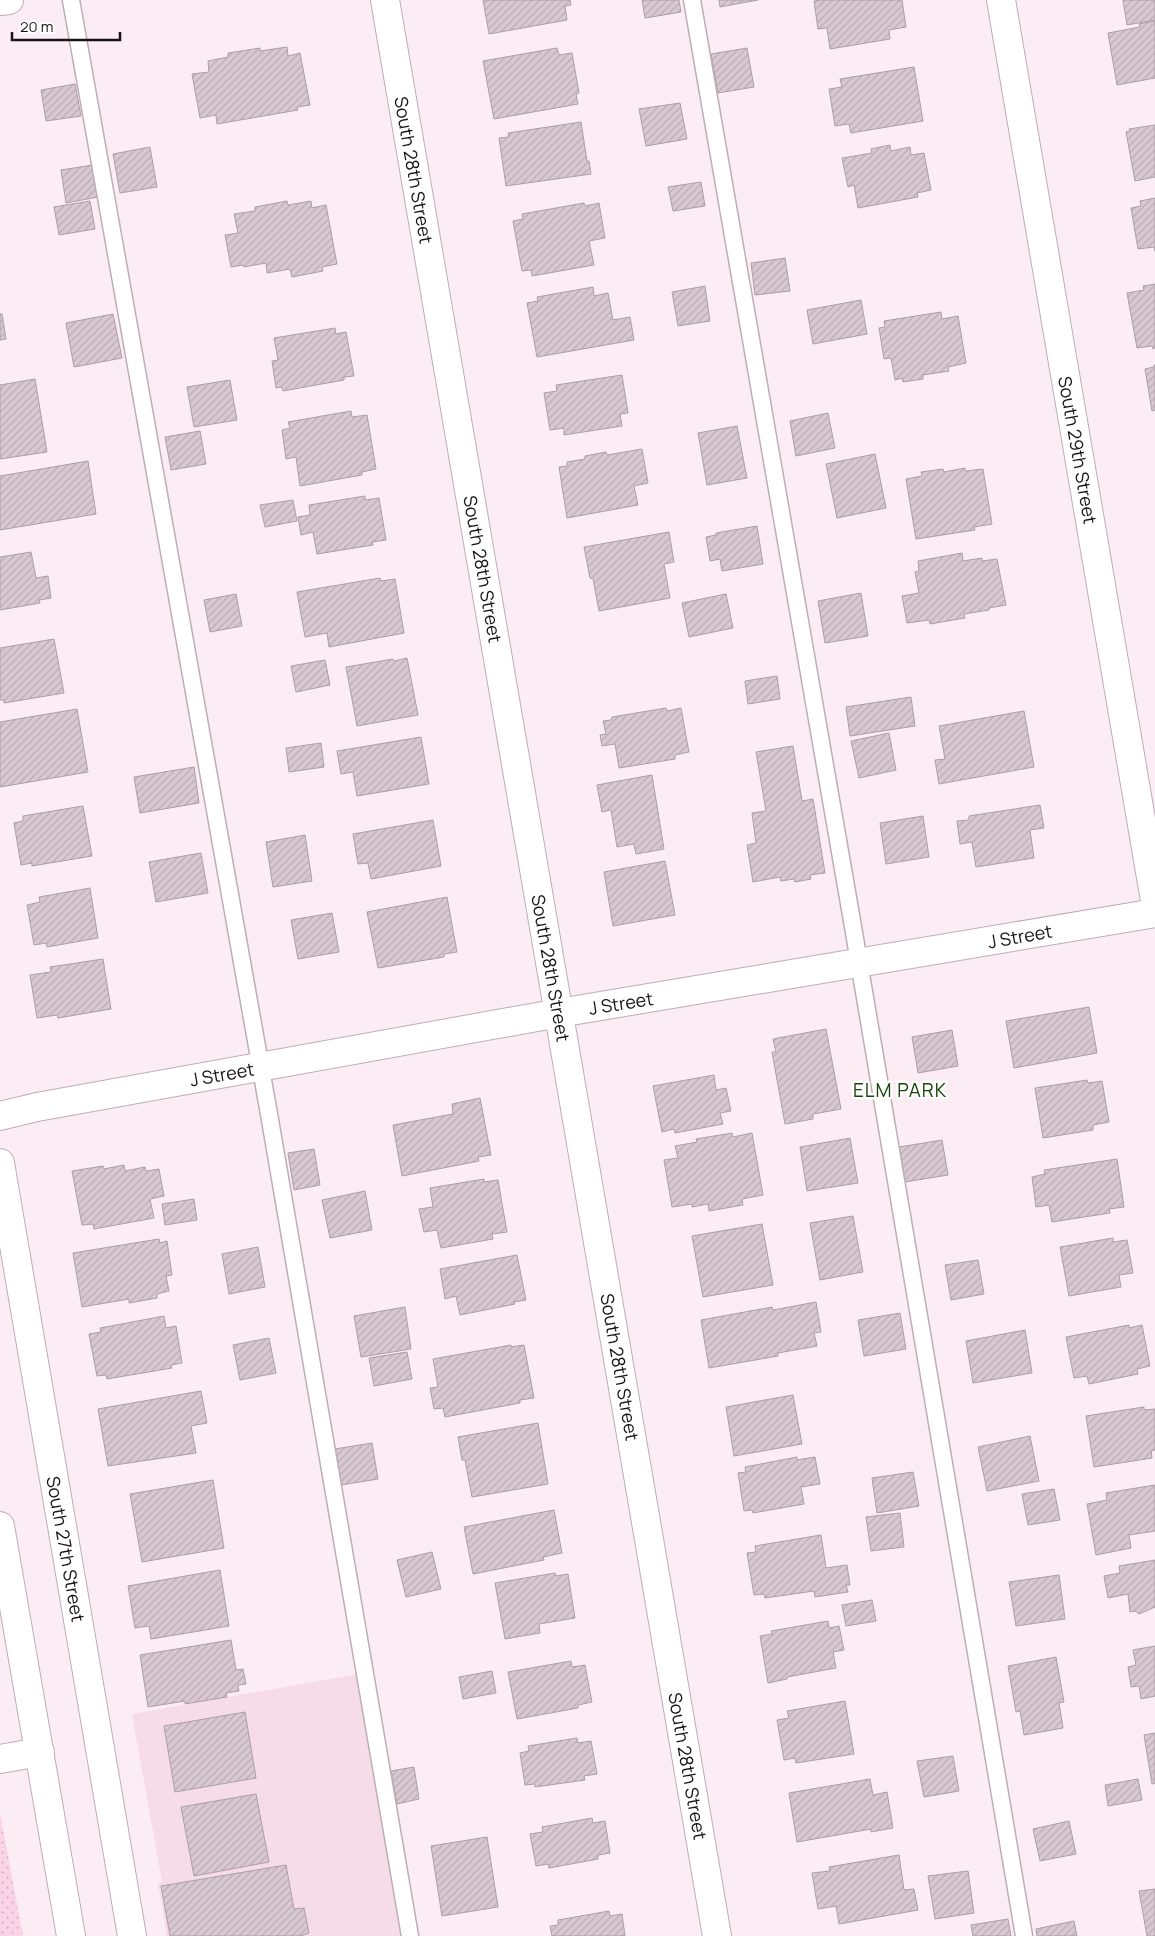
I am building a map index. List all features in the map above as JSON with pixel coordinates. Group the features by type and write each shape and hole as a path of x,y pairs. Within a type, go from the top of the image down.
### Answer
{"street":[{"path":"0,2 9,0"},
{"name":"South 28th Street","path":"385,0 717,1936"},
{"name":"South 29th Street","path":"1001,0 1155,901"},
{"name":"J Street","path":"0,1116 37,1107 560,1013 1155,913"},
{"name":"South 27th Street","path":"0,1163 132,1936"},
{"path":"0,1526 71,1936"},
{"path":"0,1759 40,1752"}],"lane":[{"path":"71,0 261,1067 410,1936"},
{"path":"692,0 859,963 1024,1936"}],"shaded area":[{"path":"364,1673 410,1936 167,1936 158,1883 162,1882 132,1714"},
{"path":"0,1813 23,1936 0,1936"}],"building":[{"path":"483,0 570,0 571,5 565,6 567,20 489,34"},
{"path":"642,0 679,0 681,12 645,18"},
{"path":"719,0 758,0 720,7"},
{"path":"902,0 906,27 889,30 890,39 830,49 827,28 818,29 814,1"},
{"path":"1123,0 1155,0 1155,20 1127,25"},
{"path":"1155,21 1155,78 1117,85 1108,33 1140,27 1139,24"},
{"path":"287,47 288,56 300,53 310,105 297,107 298,110 217,124 216,115 200,118 192,74 209,72 208,61 228,57 228,53 260,48 260,51"},
{"path":"557,48 559,55 572,53 579,93 576,94 578,104 494,119 483,61"},
{"path":"747,48 754,87 718,93 711,54"},
{"path":"914,67 923,121 851,133 849,124 835,126 829,89 842,87 840,79"},
{"path":"75,84 81,116 46,121 41,90"},
{"path":"680,103 687,139 646,146 639,109"},
{"path":"581,122 591,174 506,186 499,138 509,137 508,133"},
{"path":"1155,125 1155,177 1135,181 1126,132 1130,131 1129,129"},
{"path":"890,145 891,151 910,147 911,155 924,153 931,190 917,193 918,197 858,208 854,185 848,187 842,158 872,153 871,149"},
{"path":"150,147 157,187 120,193 113,154"},
{"path":"93,165 98,197 66,203 61,170"},
{"path":"701,182 705,206 673,211 668,187"},
{"path":"1155,198 1155,251 1154,247 1138,249 1131,208 1141,206 1140,201"},
{"path":"90,201 95,229 59,235 54,207"},
{"path":"287,201 288,205 311,201 312,208 326,205 337,264 322,267 323,271 292,277 290,269 267,273 266,263 231,267 225,235 238,233 234,214 255,211 255,207"},
{"path":"584,203 585,206 599,203 605,238 589,241 594,265 532,276 531,270 522,271 513,221 523,219 522,214"},
{"path":"785,258 790,291 755,295 751,263"},
{"path":"1155,284 1155,348 1153,349 1152,346 1137,348 1127,293 1144,290 1143,286"},
{"path":"705,286 710,321 678,326 672,292"},
{"path":"593,287 594,296 608,293 613,320 630,317 634,340 537,357 527,303 538,301 537,297"},
{"path":"861,300 867,334 813,344 807,310"},
{"path":"941,312 942,319 958,316 966,363 948,367 949,371 923,375 923,379 903,382 902,378 895,380 891,358 884,359 879,328 885,327 884,321"},
{"path":"0,314 2,314 6,339 0,340"},
{"path":"113,314 122,358 74,367 66,323"},
{"path":"335,328 336,334 346,332 354,376 344,377 344,380 283,391 282,387 276,388 272,361 278,360 274,338"},
{"path":"1154,365 1155,410 1152,411 1145,369 1154,367"},
{"path":"622,375 628,413 620,414 622,426 564,435 564,428 550,430 544,393 557,391 556,385"},
{"path":"35,379 47,452 0,459 0,385"},
{"path":"230,380 237,420 194,427 187,387"},
{"path":"351,411 352,417 367,415 376,469 362,472 362,475 300,486 296,457 286,459 282,430 290,428 288,422"},
{"path":"828,413 835,448 796,456 790,421"},
{"path":"737,426 747,478 707,485 698,433"},
{"path":"200,431 206,464 171,470 165,437"},
{"path":"642,449 648,483 634,486 638,505 567,518 559,467 567,466 567,462 585,459 585,456 606,452 607,455"},
{"path":"875,454 886,508 837,518 826,464"},
{"path":"88,461 96,514 0,530 0,476"},
{"path":"965,468 965,471 983,469 992,524 974,527 975,530 916,539 906,479 922,476 921,472 943,469 944,472"},
{"path":"365,496 365,500 379,498 386,540 372,542 373,545 317,554 313,532 301,535 298,517 310,515 309,505"},
{"path":"293,500 297,521 265,527 260,505"},
{"path":"757,526 763,564 722,571 720,559 710,561 706,537 716,535 716,533"},
{"path":"669,532 674,562 664,564 670,598 599,611 584,547"},
{"path":"31,552 36,578 48,576 51,598 39,600 40,603 0,610 0,557"},
{"path":"962,553 963,561 982,558 982,561 997,559 1006,605 964,614 965,618 930,624 929,620 907,623 902,596 919,593 915,572 919,571 918,561"},
{"path":"380,578 381,581 395,579 404,633 329,647 327,633 305,637 297,592"},
{"path":"861,593 868,636 825,643 818,601"},
{"path":"236,594 242,626 210,632 204,600"},
{"path":"726,594 733,628 689,637 682,603"},
{"path":"54,639 64,693 4,703 4,700 0,700 0,648"},
{"path":"407,658 418,715 357,726 346,667"},
{"path":"325,660 330,685 296,692 291,666"},
{"path":"777,676 780,699 748,704 745,681"},
{"path":"911,697 915,726 850,736 846,707"},
{"path":"666,708 667,711 681,708 689,752 675,755 675,759 619,768 615,744 602,746 600,735 606,734 603,721 611,720 612,717"},
{"path":"77,709 88,772 0,787 0,722"},
{"path":"1024,711 1034,767 939,784 935,760 945,759 939,726"},
{"path":"889,733 896,770 859,778 851,741"},
{"path":"421,737 429,784 357,796 353,772 341,774 337,751"},
{"path":"321,743 324,767 289,772 286,748"},
{"path":"793,746 802,801 813,799 825,873 810,875 811,879 795,882 794,879 781,881 780,877 753,882 747,845 756,843 752,813 766,811 756,752"},
{"path":"194,767 199,803 140,813 134,777"},
{"path":"652,775 664,849 636,854 634,844 617,847 611,810 602,812 597,785"},
{"path":"1040,805 1044,828 1030,830 1034,858 976,867 972,842 960,844 957,821 969,820 969,816"},
{"path":"83,806 92,856 32,866 32,863 21,865 14,823 23,821 23,816"},
{"path":"923,816 929,857 886,864 880,823"},
{"path":"433,820 441,866 371,879 368,863 358,864 353,834"},
{"path":"305,835 312,881 273,887 266,842"},
{"path":"201,853 208,893 156,902 149,862"},
{"path":"665,861 675,915 613,926 604,872"},
{"path":"90,888 98,938 47,947 46,943 34,945 27,905 40,902 39,897"},
{"path":"447,897 457,952 444,954 444,957 378,968 367,912"},
{"path":"332,913 339,952 298,959 291,920"},
{"path":"103,959 111,1009 58,1018 57,1015 37,1018 30,975 51,972 50,967"},
{"path":"1089,1007 1097,1053 1014,1068 1006,1021"},
{"path":"826,1029 841,1109 813,1114 813,1119 785,1124 772,1052 776,1052 773,1039"},
{"path":"952,1030 958,1066 918,1073 912,1037"},
{"path":"714,1075 716,1090 726,1088 731,1111 720,1113 723,1124 675,1133 674,1129 662,1132 653,1086"},
{"path":"1087,1080 1088,1083 1102,1081 1109,1122 1093,1125 1093,1130 1043,1138 1035,1088"},
{"path":"480,1098 491,1155 478,1157 479,1161 402,1176 393,1125 453,1114 452,1104"},
{"path":"732,1133 733,1137 752,1133 763,1195 742,1199 743,1205 709,1211 708,1204 692,1207 692,1204 672,1207 664,1160 678,1158 675,1146 697,1142 696,1139"},
{"path":"850,1138 858,1183 807,1191 800,1147"},
{"path":"942,1140 948,1175 905,1182 899,1147"},
{"path":"314,1149 320,1185 294,1190 288,1153"},
{"path":"1117,1159 1124,1207 1109,1209 1110,1213 1052,1222 1049,1205 1036,1207 1032,1177 1045,1174 1044,1170"},
{"path":"124,1165 125,1171 145,1167 146,1171 159,1169 164,1196 150,1199 154,1218 94,1229 93,1224 82,1225 72,1171 103,1166 104,1169"},
{"path":"484,1179 484,1182 498,1180 507,1232 492,1234 493,1239 441,1248 437,1230 424,1232 419,1209 433,1207 430,1188"},
{"path":"365,1191 372,1230 330,1238 322,1200"},
{"path":"194,1199 197,1220 165,1225 162,1204"},
{"path":"853,1216 863,1272 820,1280 810,1223"},
{"path":"762,1224 773,1285 703,1297 692,1236"},
{"path":"1113,1238 1113,1242 1127,1240 1133,1273 1119,1275 1121,1287 1069,1296 1060,1247"},
{"path":"159,1239 160,1243 167,1241 172,1275 166,1276 169,1291 157,1294 157,1298 129,1303 129,1299 82,1307 73,1253"},
{"path":"258,1247 265,1287 229,1294 222,1254"},
{"path":"517,1255 526,1300 460,1315 456,1296 445,1299 440,1269"},
{"path":"978,1260 984,1294 951,1300 945,1265"},
{"path":"816,1302 821,1332 814,1333 817,1346 778,1353 778,1356 709,1368 701,1320 772,1307 773,1310"},
{"path":"405,1307 411,1349 361,1357 354,1316"},
{"path":"900,1313 906,1349 864,1356 858,1320"},
{"path":"164,1316 166,1328 176,1326 182,1363 171,1365 172,1368 107,1379 106,1375 97,1376 89,1334 101,1332 100,1328"},
{"path":"1129,1325 1129,1328 1142,1325 1150,1366 1137,1369 1138,1374 1089,1384 1087,1376 1074,1378 1066,1337"},
{"path":"1025,1330 1032,1373 973,1383 966,1341"},
{"path":"269,1338 276,1373 240,1380 233,1345"},
{"path":"511,1345 511,1347 524,1345 534,1398 520,1400 520,1403 445,1417 443,1408 434,1409 430,1388 438,1387 433,1359"},
{"path":"407,1352 412,1379 374,1386 369,1358"},
{"path":"201,1391 207,1423 191,1426 196,1453 108,1466 98,1409"},
{"path":"793,1395 802,1444 734,1456 726,1407"},
{"path":"1144,1407 1144,1410 1155,1409 1155,1450 1151,1451 1152,1458 1094,1467 1086,1416"},
{"path":"538,1423 548,1484 472,1497 465,1460 462,1460 458,1437"},
{"path":"1030,1436 1039,1481 987,1491 978,1447"},
{"path":"372,1443 378,1479 341,1485 335,1449"},
{"path":"797,1457 797,1460 815,1457 820,1484 801,1487 804,1504 753,1513 752,1510 744,1511 738,1473 746,1472 745,1467"},
{"path":"913,1472 919,1506 877,1513 872,1478"},
{"path":"213,1480 224,1548 142,1562 130,1494"},
{"path":"1155,1485 1155,1531 1129,1535 1131,1548 1096,1555 1087,1504 1107,1500 1106,1493"},
{"path":"1054,1489 1060,1520 1028,1525 1022,1494"},
{"path":"554,1510 562,1553 543,1557 544,1560 473,1574 464,1527"},
{"path":"900,1513 904,1547 871,1551 866,1517"},
{"path":"821,1535 826,1568 847,1565 850,1585 846,1585 848,1592 815,1597 814,1591 765,1598 764,1594 754,1595 747,1553 756,1552 755,1546"},
{"path":"432,1552 441,1589 406,1597 397,1560"},
{"path":"1155,1560 1155,1607 1139,1614 1135,1611 1130,1612 1128,1594 1108,1598 1104,1576 1120,1573 1119,1566"},
{"path":"220,1570 229,1626 151,1639 149,1626 135,1628 128,1586"},
{"path":"555,1573 556,1576 568,1574 575,1618 539,1624 540,1633 505,1639 495,1583"},
{"path":"1059,1575 1065,1619 1016,1626 1009,1582"},
{"path":"872,1600 876,1621 846,1626 842,1605"},
{"path":"828,1621 829,1628 839,1626 844,1650 833,1652 836,1668 787,1677 787,1679 768,1683 760,1636 772,1634 771,1631"},
{"path":"231,1640 236,1670 243,1669 246,1684 238,1685 239,1691 226,1693 227,1697 185,1704 185,1701 148,1707 140,1655"},
{"path":"1155,1646 1155,1696 1141,1699 1139,1686 1131,1687 1128,1667 1136,1665 1133,1650"},
{"path":"1056,1657 1064,1702 1059,1703 1063,1728 1024,1735 1020,1711 1016,1712 1008,1666"},
{"path":"571,1661 572,1667 585,1665 592,1702 578,1705 578,1708 517,1719 508,1672"},
{"path":"492,1671 496,1693 463,1699 459,1677"},
{"path":"845,1701 854,1754 796,1763 795,1758 784,1760 777,1720 789,1718 787,1711"},
{"path":"245,1712 256,1778 175,1792 164,1726"},
{"path":"1155,1733 1155,1783 1152,1784 1144,1735"},
{"path":"577,1738 578,1743 591,1741 597,1774 584,1776 585,1780 535,1787 535,1784 525,1785 520,1753 529,1751 528,1746"},
{"path":"953,1756 959,1791 924,1797 917,1761"},
{"path":"414,1767 419,1799 397,1804 391,1771"},
{"path":"870,1779 873,1795 887,1792 893,1828 871,1832 871,1829 797,1842 789,1793"},
{"path":"1138,1779 1142,1800 1108,1806 1105,1785"},
{"path":"256,1794 269,1862 194,1876 181,1807"},
{"path":"592,1818 593,1823 605,1821 610,1853 598,1855 598,1859 549,1868 548,1864 536,1866 530,1834 543,1832 542,1827"},
{"path":"1069,1821 1076,1854 1040,1861 1033,1829"},
{"path":"487,1837 498,1907 442,1916 431,1846"},
{"path":"899,1855 904,1890 914,1889 918,1910 839,1924 836,1906 818,1909 812,1873 830,1871 829,1867"},
{"path":"286,1865 294,1909 304,1908 309,1933 301,1936 170,1936 161,1886"},
{"path":"968,1871 974,1913 935,1919 928,1876"},
{"path":"1155,1889 1155,1936 1147,1936 1139,1891"},
{"path":"609,1911 610,1916 622,1914 625,1936 552,1936 550,1926 558,1925 558,1920"},
{"path":"1008,1919 1011,1936 973,1936 971,1925"},
{"path":"1074,1921 1077,1936 1037,1936 1036,1929"}],"district":[{"name":"ELM PARK","path":"900,1090"}]}
